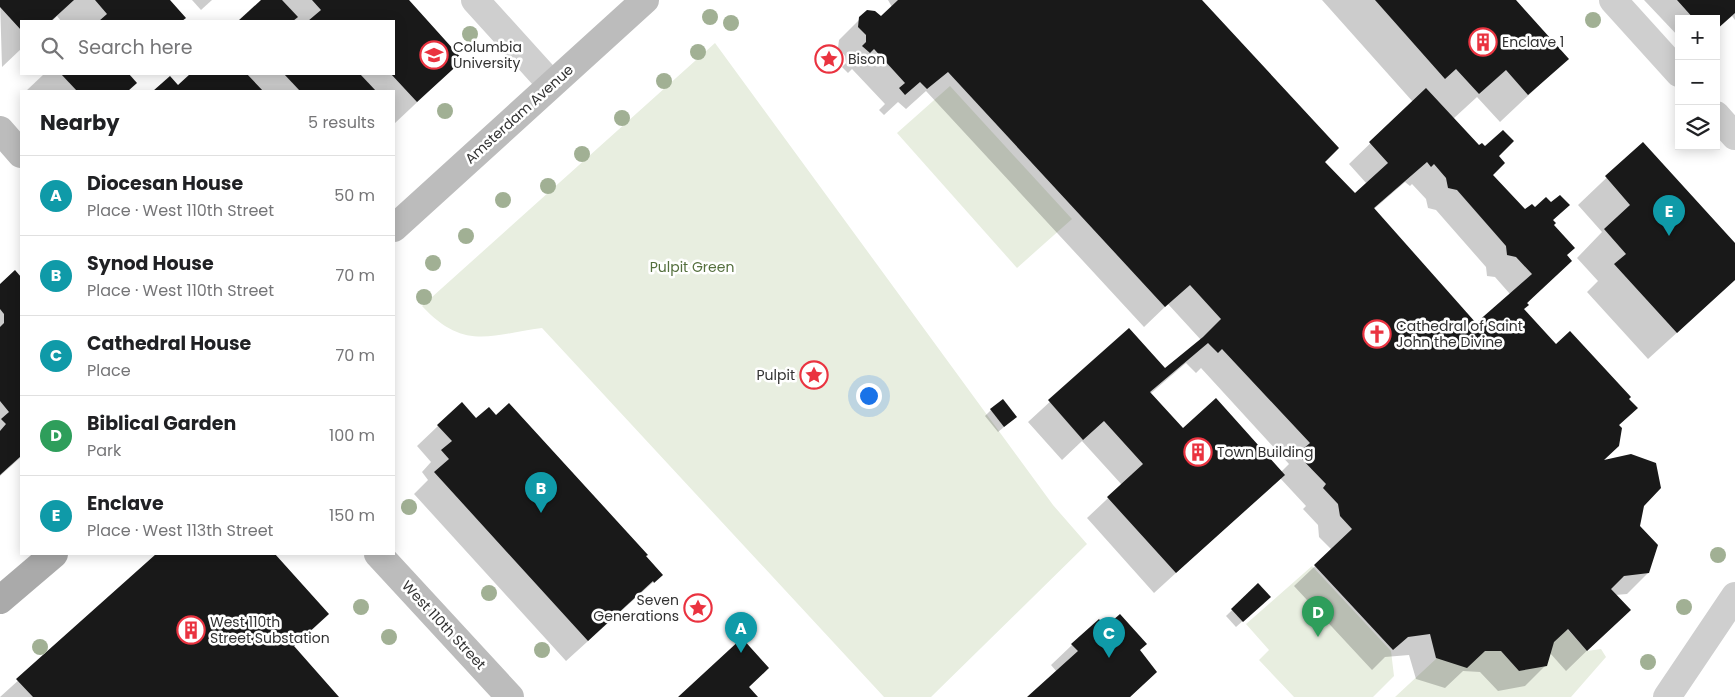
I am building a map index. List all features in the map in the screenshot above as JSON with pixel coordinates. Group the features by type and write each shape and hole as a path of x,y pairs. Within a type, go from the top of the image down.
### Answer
{"main road":[{"name":"Amsterdam Avenue","path":"395,227 645,0"},
{"path":"0,130 20,153"},
{"path":"0,600 53,555"},
{"name":"West 110th Street","path":"379,555 510,697"}],"street":[{"path":"475,0 551,84"},
{"path":"1613,0 1675,69"},
{"path":"1720,119 1735,136"},
{"path":"1667,697 1735,596"}],"green space":[{"name":"Pulpit Green","path":"715,43 1053,505 1087,544 931,697 884,697 542,328 492,336 478,337 465,335 437,320 422,306"},
{"path":"950,86 1072,219 1017,268 897,133"},
{"path":"1312,566 1391,651 1394,676 1373,697 1294,697 1259,660 1269,650 1246,624"},
{"path":"1567,629 1587,651 1601,649 1606,657 1571,697 1395,697 1437,658 1485,650 1501,651 1519,671"}],"building":[{"path":"0,0 74,0 52,20 20,20 20,29 0,7"},
{"path":"95,0 170,0 186,18 183,20 100,20 107,14"},
{"path":"261,0 282,0 298,17 294,20 239,20"},
{"path":"312,0 409,0 463,60 417,102 392,75 395,75 395,20 309,20 321,10"},
{"name":"Cathedral of Saint John the Divine","path":"898,0 1202,0 1339,148 1325,162 1355,193 1388,163 1369,142 1426,88 1479,145 1482,143 1485,146 1503,130 1514,141 1499,156 1505,163 1493,175 1525,209 1532,204 1535,207 1546,197 1551,202 1560,195 1570,205 1553,220 1556,223 1554,225 1575,248 1567,255 1572,261 1527,303 1529,305 1524,309 1556,344 1570,331 1631,397 1629,399 1638,408 1619,425 1622,428 1619,446 1604,460 1631,454 1656,463 1661,488 1644,506 1640,526 1658,545 1649,573 1624,576 1611,589 1631,610 1587,651 1568,629 1554,642 1547,666 1519,671 1501,651 1485,651 1467,668 1436,658 1430,634 1408,637 1393,650 1314,565 1352,529 1340,516 1338,504 1323,488 1326,484 1297,454 1310,443 1222,349 1218,353 1208,343 1150,392 1183,428 1216,398 1285,475 1176,573 1107,497 1143,464 1104,421 1083,440 1048,400 1129,328 1165,368 1203,337 1221,319 1190,285 1165,307 948,72 927,89 920,82 905,95 899,88 905,83 874,49 870,53 862,46 866,42 866,35 858,27 859,17 867,10 875,11 881,16","holes":["1427,162 1431,167 1434,164 1446,178 1448,188 1457,190 1506,246 1507,255 1516,257 1532,274 1476,323 1374,208"]},
{"name":"Enclave 1","path":"1375,0 1516,0 1569,59 1528,95 1506,70 1479,94 1456,69 1445,79"},
{"path":"1677,0 1735,0 1735,13 1720,26 1720,15 1690,15"},
{"path":"62,75 130,75 137,83 129,90 76,90"},
{"path":"189,75 248,75 262,90 154,90 170,76 178,85"},
{"path":"285,75 361,75 375,90 299,90"},
{"path":"1643,142 1735,243 1735,280 1677,333 1614,264 1626,254 1604,229 1630,205 1605,176"},
{"path":"15,270 20,276 20,457 0,475 0,431 6,424 1,419 9,412 0,401 0,327 4,323 4,314 0,309 0,284"},
{"path":"1003,399 1017,417 1004,427 990,409"},
{"path":"462,402 476,418 489,407 496,415 509,403 648,555 646,556 663,575 654,583 653,581 588,641 434,472 449,459 441,450 452,441 437,425"},
{"name":"West 110th Street Substation","path":"155,555 276,555 329,614 294,646 339,697 33,697 16,679"},
{"path":"1258,583 1271,597 1243,622 1231,609"},
{"path":"1120,614 1147,644 1140,650 1157,672 1130,697 1027,697 1078,651 1071,644 1099,619 1105,627"},
{"path":"742,638 769,668 749,687 758,697 678,697"}],"place":[{"name":"Enclave 1","path":"1483,42"},
{"name":"Columbia University","path":"434,55"},
{"name":"Bison","path":"829,59"},
{"name":"Enclave","path":"1669,236"},
{"name":"Cathedral of Saint John the Divine","path":"1377,334"},
{"name":"Pulpit","path":"814,375"},
{"name":"Town Building","path":"1198,452"},
{"name":"Synod House","path":"541,513"},
{"name":"Seven Generations","path":"698,608"},
{"name":"West 110th Street Substation","path":"191,630"},
{"name":"Biblical Garden","path":"1318,637"},
{"name":"Diocesan House","path":"741,653"},
{"name":"Cathedral House","path":"1109,658"}]}
